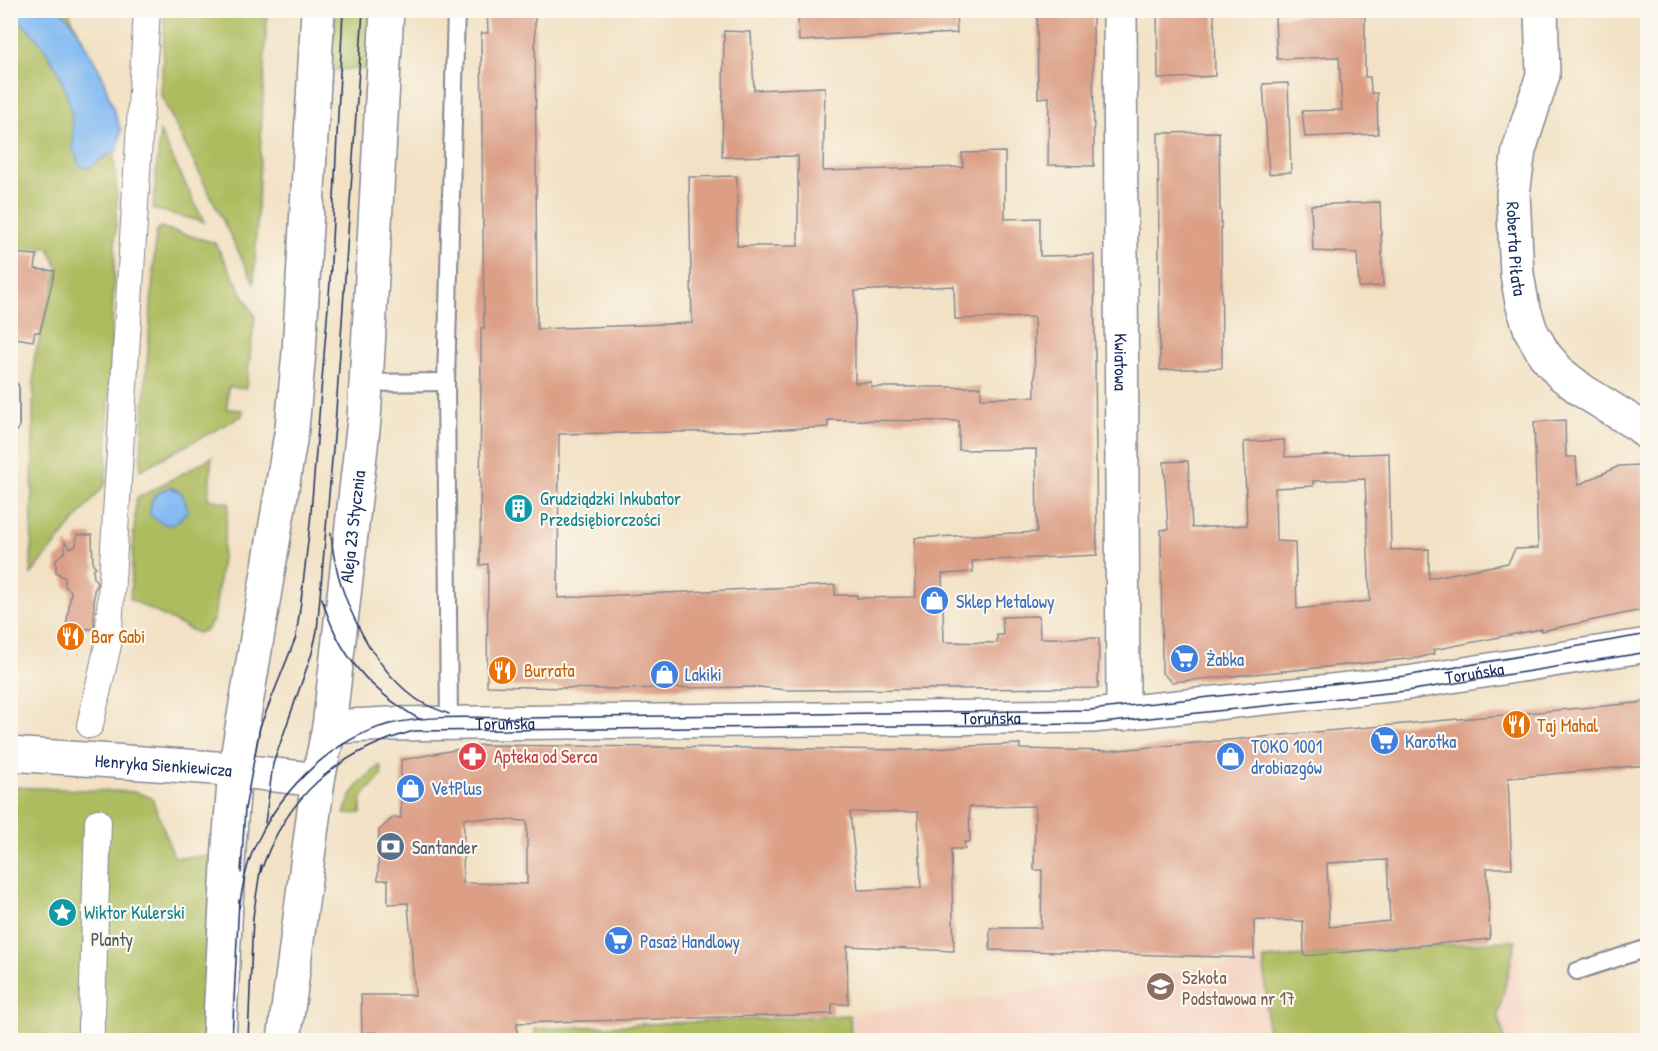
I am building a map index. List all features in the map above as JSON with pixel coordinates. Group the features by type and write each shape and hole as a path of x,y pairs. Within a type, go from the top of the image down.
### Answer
{"street":[{"path":"90,724 108,645 147,10"},
{"path":"219,1041 235,770 292,428 299,352 318,10"},
{"name":"Aleja 23 Stycznia","path":"284,1041 318,780 329,727 364,420 387,10"},
{"name":"Kwiatowa","path":"1120,10 1123,714"},
{"name":"Roberta Piłata","path":"1541,10 1543,75 1519,150 1513,194 1517,274 1522,303 1531,331 1544,354 1561,374 1582,391 1641,427 1647,434"},
{"name":"Toruńska","path":"329,727 1092,716 1407,683 1647,645"},
{"name":"Henryka Sienkiewicza","path":"10,754 235,770 318,780"},
{"path":"91,1026 98,822"}],"lane":[{"path":"449,724 446,382 456,10"},
{"path":"366,383 446,382"},
{"path":"10,389 10,426"},
{"path":"1577,971 1647,948"}],"shaded area":[{"path":"1516,940 1527,1040 851,1040 850,1015 1264,959"}],"green space":[{"path":"10,11 68,11 86,46 111,115 117,197 106,483 31,574 34,359 58,268 49,248 19,249 11,226"},
{"path":"165,11 267,11 254,283 161,96"},
{"path":"335,11 373,11 369,69 331,70"},
{"path":"160,132 204,222 153,209"},
{"path":"160,227 215,243 255,317 246,388 228,387 227,409 243,410 242,416 140,470 156,232"},
{"path":"212,457 208,499 229,503 214,619 206,630 197,633 130,599 136,499"},
{"path":"380,765 381,775 362,798 361,813 344,814 358,786"},
{"name":"Planty","path":"11,787 136,792 152,798 174,857 217,856 209,1040 11,1040"},
{"path":"1516,940 1498,1015 1505,1040 1268,1040 1264,959"},
{"path":"850,1015 851,1040 535,1040 535,1029"}],"water":[{"path":"11,10 61,11 72,22 101,73 121,131 117,151 89,168 80,167 73,151 72,119 59,74 43,47"},
{"path":"170,487 182,493 188,510 175,523 166,525 150,515 150,509 154,497"}],"building":[{"path":"487,10 535,10 537,329 692,323 689,177 737,176 737,246 798,246 798,156 722,157 724,31 751,32 754,90 825,87 823,171 963,167 962,153 1005,152 1005,219 1040,218 1040,256 1094,255 1097,555 972,561 973,572 942,574 944,642 997,643 997,635 1003,635 1002,617 1039,616 1040,638 1099,638 1098,688 787,690 759,687 601,689 487,686 488,564 480,565 481,328 484,328 481,33 488,33","holes":["954,286 955,319 1034,317 1035,397 981,398 981,387 871,387 871,382 855,383 855,291","828,420 959,421 959,450 1036,449 1037,532 915,538 916,597 857,598 857,595 835,595 835,585 558,598 559,434 828,427"]},
{"path":"956,10 957,33 799,41 798,16"},
{"path":"1037,10 1093,10 1094,166 1048,165 1049,97 1038,98"},
{"path":"1157,10 1214,10 1215,76 1158,79"},
{"path":"1306,10 1365,10 1365,77 1370,77 1371,93 1377,93 1378,134 1305,137 1302,111 1342,110 1339,57 1277,59 1275,17 1306,15"},
{"path":"1288,83 1291,172 1269,174 1263,84"},
{"path":"1219,132 1222,368 1160,370 1158,133"},
{"path":"1380,202 1383,286 1359,287 1357,253 1313,251 1311,205"},
{"path":"10,253 37,255 35,269 55,271 40,332 35,332 33,341 10,337"},
{"path":"1565,420 1566,457 1576,457 1578,485 1619,466 1642,465 1647,525 1647,609 1433,650 1434,654 1418,658 1172,682 1162,673 1161,530 1168,529 1164,462 1188,461 1192,528 1247,525 1244,442 1284,440 1285,457 1389,453 1391,550 1429,549 1429,578 1508,563 1515,549 1538,548 1534,422","holes":["1365,479 1370,601 1297,609 1295,542 1276,541 1275,488 1313,486 1313,481"]},
{"path":"77,535 92,535 93,564 96,567 93,569 97,582 94,590 94,629 66,628 71,591 65,586 65,578 56,572 56,559 65,552 65,542 70,548 76,546"},
{"path":"1647,702 1647,765 1508,778 1512,868 1487,868 1490,939 1304,956 1303,921 1254,920 1254,958 990,950 990,928 1041,928 1042,870 1034,870 1035,806 969,807 970,842 964,842 965,849 951,849 954,951 847,946 848,1004 832,1004 832,1014 517,1023 517,1041 377,1041 376,1032 362,1033 361,995 415,995 408,903 388,904 388,880 378,880 379,830 394,817 401,818 401,760 481,745 916,750 1020,744 1020,749 1107,751","holes":["850,812 918,812 921,888 858,890","464,818 527,821 527,884 463,883","1387,860 1390,921 1329,927 1327,863"]}],"tram line":[{"path":"241,873 245,809 260,727 296,637 301,601 310,524 330,283 343,10"},
{"path":"265,823 273,764 312,653 317,631 335,426 363,10"},
{"path":"331,533 339,578 357,624 369,645 398,683 415,698 449,714"},
{"path":"322,598 337,637 358,670 386,697 421,720"},
{"path":"239,908 251,854 282,801 313,767 331,753 369,731 390,724 456,717 1090,710 1405,676 1648,634"},
{"path":"260,874 284,822 299,800 318,782 338,765 361,751 414,731 1092,724 1407,691 1648,652"},
{"path":"248,1040 253,917 261,865"},
{"path":"232,1040 239,900"}],"place":[{"name":"Grudziądzki Inkubator Przedsiębiorczości","path":"519,508"},
{"name":"Sklep Metalowy","path":"935,601"},
{"name":"Bar Gabi","path":"70,636"},
{"name":"Żabka","path":"1185,659"},
{"name":"Burrata","path":"503,670"},
{"name":"Lakiki","path":"664,674"},
{"name":"Taj Mahal","path":"1516,725"},
{"name":"Karotka","path":"1384,741"},
{"name":"Apteka od Serca","path":"473,756"},
{"name":"TOKO 1001 drobiazgów","path":"1230,756"},
{"name":"VetPlus","path":"410,788"},
{"name":"Santander","path":"391,847"},
{"name":"Wiktor Kulerski","path":"63,912"},
{"name":"Pasaż Handlowy","path":"619,941"},
{"name":"Szkoła Podstawowa nr 17","path":"1161,987"}]}
